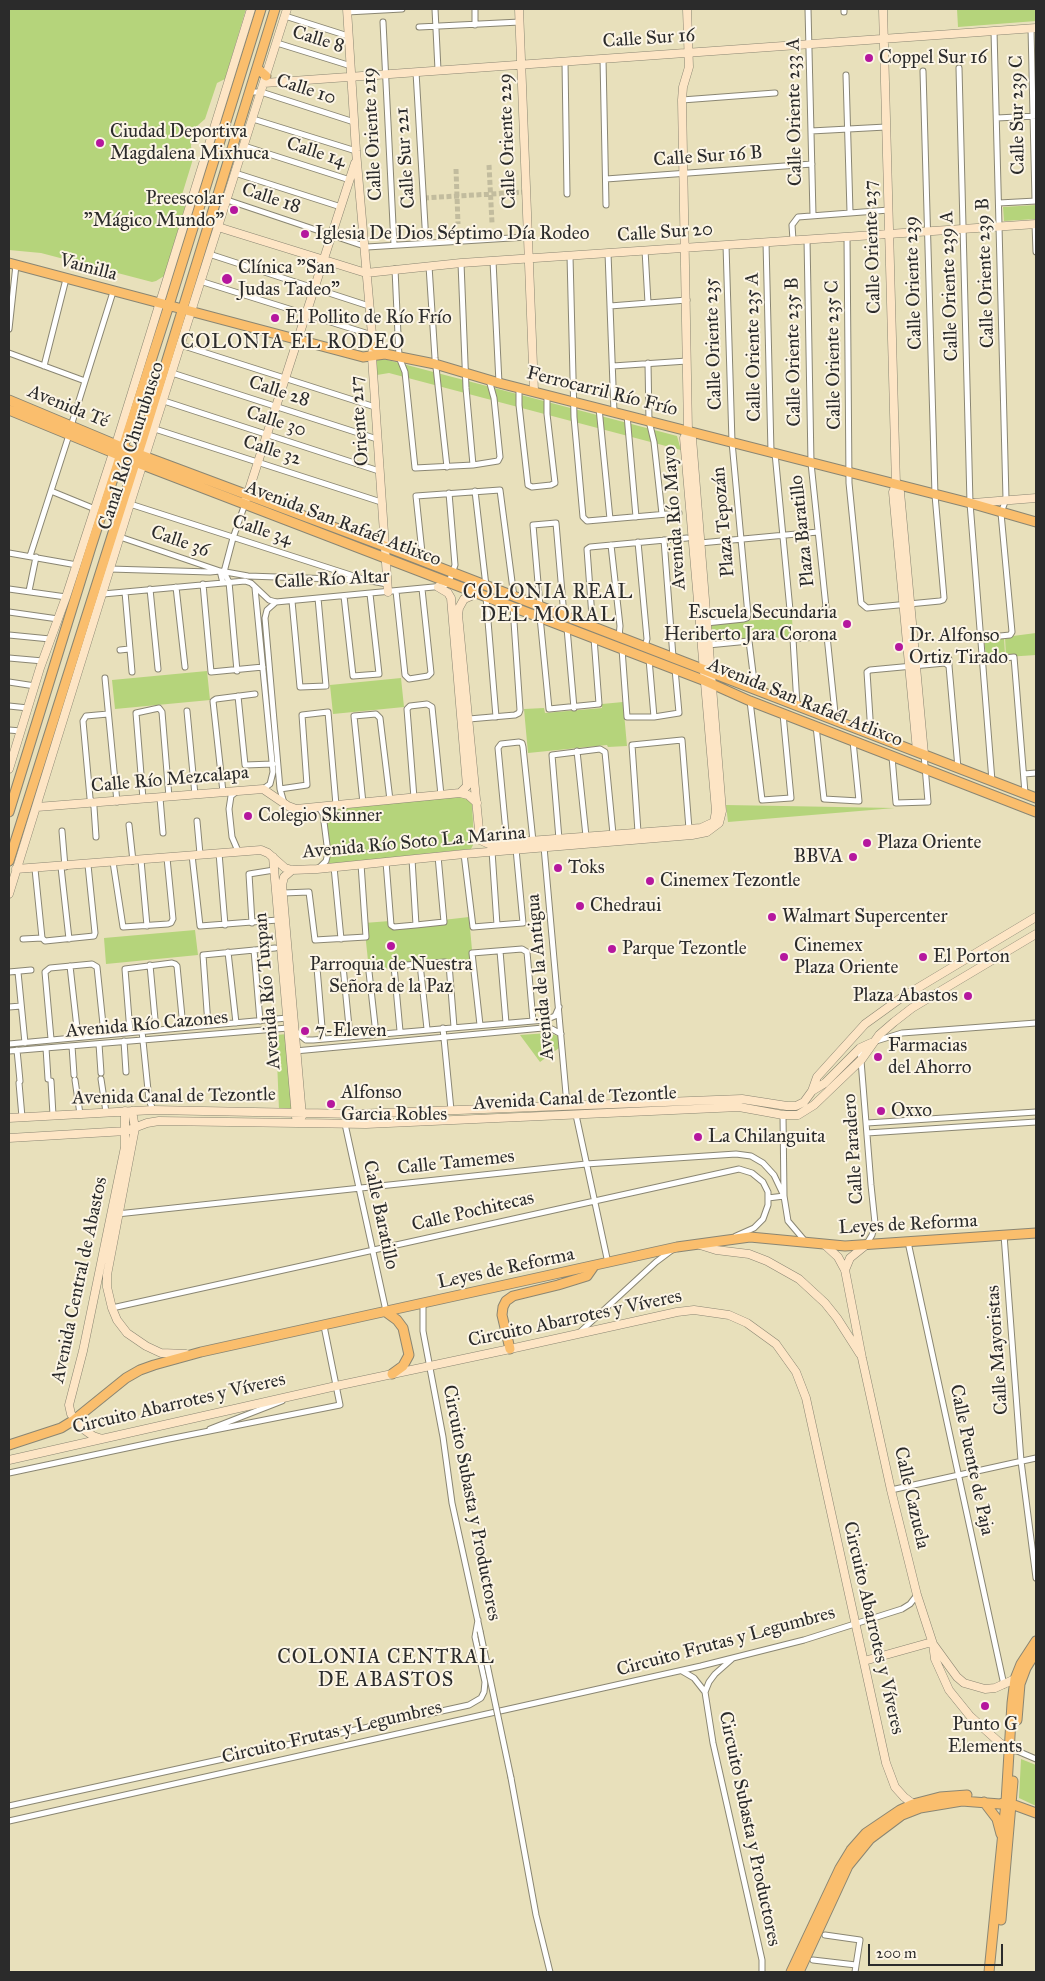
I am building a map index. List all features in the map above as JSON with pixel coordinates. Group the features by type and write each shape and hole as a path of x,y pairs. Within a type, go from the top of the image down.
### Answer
{"main road":[{"name":"Canal Río Churubusco","path":"9,812 118,450 261,9"},
{"name":"Canal Río Churubusco","path":"9,861 187,312 249,92 275,9"},
{"path":"257,68 265,79"},
{"name":"Vainilla","path":"12,264 113,292 165,304"},
{"name":"Ferrocarril Río Frío","path":"165,304 187,312 363,357 385,354 436,364 499,383 970,503 1036,522"},
{"path":"373,346 385,354"},
{"name":"Avenida Té","path":"9,400 70,430 118,450"},
{"name":"Avenida Té","path":"9,410 70,430"},
{"name":"Avenida San Rafaél Atlixco","path":"118,450 246,500 385,558 451,578 486,586 1036,798"},
{"name":"Avenida San Rafaél Atlixco","path":"246,500 384,546 424,562 482,595 707,681 750,700 1036,812"},
{"name":"Leyes de Reforma","path":"9,1445 61,1428 74,1420 107,1392 140,1370 201,1352 677,1247 750,1237 825,1245 866,1245 1036,1233"},
{"path":"510,1349 502,1315 506,1301 513,1296 587,1276 594,1266"},
{"path":"386,1312 397,1320 403,1328 409,1355 403,1366 392,1374"},
{"path":"1013,1749 1012,1703 1015,1679 1021,1664 1036,1641"},
{"path":"990,1972 994,1960 1020,1684 1026,1668 1036,1651"},
{"path":"791,1972 830,1887 852,1850 866,1833 882,1821 940,1797 961,1795 999,1798 1036,1813"},
{"path":"799,1972 841,1880 856,1855 870,1839 886,1826 917,1806 962,1801 1009,1803"},
{"path":"984,1802 996,1819 1002,1840"},
{"path":"996,1972 994,1960 1002,1840 1009,1803"}],"street":[{"name":"Canal Río Churubusco","path":"165,304 250,9"},
{"path":"347,11 402,9"},
{"path":"435,9 438,70"},
{"path":"475,9 475,25"},
{"name":"Calle Oriente 229","path":"519,9 534,392"},
{"path":"687,9 688,67 682,100 688,431"},
{"name":"Calle Oriente 233 A","path":"808,9 813,215"},
{"name":"Calle Oriente 237","path":"883,9 896,485 893,492 915,666 920,753"},
{"name":"Oriente 217","path":"347,11 356,155 373,346 372,357 384,546 387,584 392,592"},
{"name":"Canal Río Churubusco","path":"9,894 103,594 130,504 140,459 164,401 181,344 187,312 200,281 227,200 286,12"},
{"path":"286,12 348,36"},
{"name":"Calle Oriente 219","path":"383,22 384,74 394,245"},
{"path":"418,28 520,22"},
{"name":"Calle Sur 16","path":"265,79 352,77 1034,28"},
{"name":"Calle Sur 239 C","path":"1034,28 1036,201"},
{"name":"Calle Oriente 239 B","path":"994,30 1006,500 1001,513"},
{"name":"Calle 8","path":"277,43 351,66"},
{"path":"603,59 606,205"},
{"path":"565,62 567,194"},
{"name":"Calle Oriente 239 A","path":"960,68 970,503 992,781"},
{"name":"Calle Oriente 239","path":"906,604 943,600 935,495 923,71"},
{"name":"Calle Sur 221","path":"416,72 426,243"},
{"path":"846,76 850,212"},
{"name":"Calle 10","path":"249,92 261,92 354,122"},
{"path":"682,100 775,93"},
{"path":"997,118 1034,116"},
{"path":"222,571 350,180 356,155 252,119"},
{"path":"811,131 886,127"},
{"name":"Calle 14","path":"244,146 350,180"},
{"name":"Calle Sur 16 B","path":"606,178 812,164"},
{"path":"235,173 341,207"},
{"name":"Calle 18","path":"227,200 367,247 527,236"},
{"path":"999,203 1036,201"},
{"path":"792,240 792,225 798,217 889,210"},
{"path":"1036,224 1036,252"},
{"name":"Calle Sur 20","path":"218,227 366,273 462,263 1036,224"},
{"name":"Calle Oriente 235 C","path":"847,236 849,483 861,604 866,608 906,604"},
{"name":"Calle Oriente 235 B","path":"807,239 811,463"},
{"name":"Calle Oriente 235 A","path":"766,242 773,453"},
{"name":"Calle Oriente 235","path":"726,245 732,442"},
{"path":"645,250 648,303"},
{"path":"608,253 614,412"},
{"path":"209,254 315,287 368,306"},
{"path":"570,256 574,401 583,517 587,521 680,513"},
{"path":"493,261 499,383"},
{"path":"462,263 465,374 472,465"},
{"path":"9,329 12,264"},
{"path":"428,266 436,364 448,467"},
{"path":"395,269 399,357 405,372 415,468 472,465 495,463 498,461 500,457 494,398 489,380"},
{"path":"44,366 66,279"},
{"path":"200,281 372,335"},
{"path":"29,591 33,557 51,491 113,292"},
{"path":"610,306 687,300"},
{"path":"181,344 375,407"},
{"path":"9,353 85,381"},
{"path":"613,366 687,361"},
{"path":"648,363 649,421 654,442 662,514"},
{"name":"Calle 28","path":"172,373 377,439"},
{"path":"519,388 519,405 528,485 532,488 554,483 547,414 548,394"},
{"name":"Calle 30","path":"164,401 379,471"},
{"path":"599,408 610,519"},
{"path":"626,415 636,517"},
{"name":"Calle 32","path":"154,429 381,502"},
{"name":"Avenida Río Mayo","path":"688,431 692,438 708,645 707,681 722,811 716,827 702,831"},
{"name":"Avenida Río Mayo","path":"688,431 684,438 707,670"},
{"name":"Plaza Tepozán","path":"706,623 747,618 732,442"},
{"name":"Canal Río Churubusco","path":"9,769 42,662 95,509 118,450"},
{"name":"Plaza Baratillo","path":"773,453 791,613 822,612 826,607 811,463"},
{"path":"424,562 416,496 500,490 514,597"},
{"path":"51,491 95,509"},
{"path":"475,491 486,586"},
{"path":"449,493 455,565 451,578"},
{"path":"970,503 1036,498"},
{"name":"Calle 34","path":"130,504 366,580 387,584"},
{"path":"981,638 1007,635 1012,632 1001,513"},
{"path":"540,607 533,525 556,523 564,616"},
{"path":"700,543 818,532"},
{"name":"Calle 36","path":"120,537 222,571 226,582 237,671"},
{"path":"591,626 587,549 590,546 687,538"},
{"path":"664,540 674,658"},
{"path":"638,542 647,639 645,647"},
{"path":"611,545 620,626 619,637"},
{"path":"9,561 9,553 76,565"},
{"path":"110,569 222,571 248,576 366,580"},
{"name":"Calle Río Altar","path":"103,594 245,581 269,600 276,602 438,588 451,578"},
{"path":"202,584 210,669 214,673 263,667"},
{"path":"176,587 185,667"},
{"path":"255,588 273,764 272,780 263,789"},
{"path":"438,588 448,593 451,598 467,786 460,793"},
{"path":"9,589 66,596"},
{"path":"150,589 158,670"},
{"path":"392,592 405,676 409,679 426,676 430,673 422,589"},
{"path":"125,592 132,672"},
{"path":"344,596 353,676 379,674 370,594"},
{"path":"496,717 482,595 464,599 458,615 480,840 468,853 473,927 523,923 516,849"},
{"path":"451,598 455,597 461,603"},
{"path":"292,600 300,687 326,686 318,598"},
{"path":"276,602 267,610 266,618 280,789 284,803"},
{"path":"469,719 515,715 519,713 514,607"},
{"path":"9,612 58,619"},
{"path":"540,617 548,707 551,709 599,704 594,638"},
{"path":"567,628 574,708"},
{"path":"9,635 50,639"},
{"path":"797,705 793,639 827,636 835,713 834,720"},
{"path":"708,645 749,642 755,689"},
{"path":"120,650 129,649"},
{"path":"622,649 628,718 654,717 679,713 675,669"},
{"path":"983,660 1014,657 1025,793"},
{"path":"9,658 42,662"},
{"path":"649,659 654,717"},
{"path":"871,734 867,672 870,670 945,662 949,666 958,768"},
{"path":"106,678 117,802"},
{"path":"9,682 35,686"},
{"path":"223,792 212,704 216,699 255,694"},
{"path":"238,696 245,765 273,764"},
{"path":"750,700 762,800 791,798 783,713"},
{"path":"414,798 408,709 410,706 427,704 432,707 441,795"},
{"path":"9,706 28,708"},
{"path":"143,799 136,713 159,708 162,712 169,797"},
{"path":"187,711 195,795"},
{"path":"280,789 307,785 302,715 328,712 336,805"},
{"path":"96,837 90,798 83,721 86,716 108,714"},
{"path":"363,803 354,716 376,714 380,718 390,800"},
{"path":"816,726 824,799 859,801 853,741"},
{"path":"9,730 21,731"},
{"path":"638,832 632,745 682,740 689,829"},
{"path":"507,843 498,748 501,744 519,742 522,743 523,747 533,841"},
{"path":"559,839 552,755 600,749 605,752 613,834"},
{"path":"577,752 586,836"},
{"path":"892,756 896,803 928,802 920,753"},
{"path":"1024,774 1036,773"},
{"name":"Calle Río Mezcalapa","path":"37,807 263,789 296,809 460,793"},
{"path":"236,791 231,796 229,809 232,837 238,851"},
{"path":"460,793 468,795 477,803"},
{"path":"160,798 163,833"},
{"path":"313,808 320,809 323,814 328,853 326,861 317,869"},
{"path":"197,821 196,855 199,924 203,927 278,920"},
{"path":"129,825 137,860 147,926"},
{"name":"Avenida Río Soto La Marina","path":"480,840 489,844 638,832 689,829 702,831"},
{"name":"Avenida Río Soto La Marina","path":"16,869 63,867 261,850 273,857 285,868 292,870 317,869 702,831"},
{"path":"62,832 69,939"},
{"name":"Avenida de la Antigua","path":"544,847 567,1105"},
{"path":"492,851 497,925"},
{"path":"219,853 225,925"},
{"path":"386,862 392,926 444,922 438,856"},
{"name":"Avenida Río Tuxpan","path":"273,857 278,920 288,994 287,1018 291,1029"},
{"path":"113,862 121,924 126,927 147,926 168,924 173,919 167,858"},
{"path":"412,859 416,925"},
{"path":"282,893 309,892 315,940 366,937 361,864"},
{"path":"23,939 42,938 45,941 69,939 90,937 95,933 88,865"},
{"path":"334,867 341,939"},
{"path":"35,869 42,938"},
{"path":"252,923 249,874 274,870"},
{"name":"Avenida Río Tuxpan","path":"292,870 282,880 282,893 291,1029 299,1113 302,1123"},
{"path":"30,904 39,904"},
{"name":"Avenida Canal de Tezontle","path":"812,1091 817,1077 838,1052 865,1024 884,1009 1036,917"},
{"path":"1022,926 1029,927 1033,936"},
{"name":"Avenida Canal de Tezontle","path":"9,1138 126,1130 159,1121 345,1124 739,1107 783,1115 798,1114 806,1111 862,1059 873,1042 894,1022 1033,936"},
{"path":"208,1025 203,955 275,948"},
{"path":"480,1025 472,954 522,949 526,952 533,1021"},
{"path":"254,950 260,1021"},
{"path":"500,951 506,1023"},
{"path":"979,951 977,955 979,961 987,964"},
{"path":"228,952 236,1023"},
{"path":"400,1032 394,966 445,962 449,964 454,1027"},
{"path":"323,1039 317,968 368,963 376,1034"},
{"path":"51,1039 45,972 46,969 50,968 70,966 92,964 97,967 104,1034"},
{"path":"130,1032 124,971 128,967 150,965 175,964 183,1028"},
{"path":"420,964 427,1029"},
{"path":"150,965 156,1030"},
{"path":"70,966 78,1037"},
{"path":"343,966 350,1037"},
{"path":"9,972 31,970"},
{"path":"18,972 26,1050"},
{"path":"926,983 933,987 934,996"},
{"path":"9,1007 21,1006"},
{"name":"Avenida Río Cazones","path":"9,1051 291,1029 306,1040 350,1037 533,1021 555,1016 559,1007"},
{"path":"884,1009 884,1017 894,1022"},
{"name":"Avenida Río Cazones","path":"9,1044 287,1018"},
{"path":"873,1042 902,1033 1036,1023"},
{"path":"442,1028 451,1110"},
{"path":"293,1051 544,1028 552,1029 561,1034"},
{"path":"142,1031 149,1100 153,1110"},
{"path":"124,1041 126,1072"},
{"name":"Avenida Canal de Tezontle","path":"9,1118 143,1110 355,1114 742,1099 791,1107 800,1104 812,1091 825,1083 860,1048 873,1042"},
{"path":"98,1044 106,1112"},
{"path":"72,1046 80,1114"},
{"path":"46,1048 53,1115"},
{"name":"Calle Paradero","path":"860,1048 875,1223 872,1235 866,1245"},
{"path":"17,1050 22,1117"},
{"path":"143,1110 149,1100"},
{"name":"Avenida Central de Abastos","path":"74,1420 70,1414 69,1405 135,1128 128,1111"},
{"name":"Avenida Central de Abastos","path":"128,1111 125,1147 107,1275 107,1288 112,1308 117,1320 127,1332 146,1346 161,1353 169,1354 201,1352"},
{"path":"867,1123 1036,1112"},
{"path":"302,1123 311,1113"},
{"path":"576,1115 608,1263"},
{"path":"783,1115 784,1196 788,1221 795,1231 808,1243"},
{"path":"867,1133 1036,1122"},
{"name":"Calle Baratillo","path":"345,1124 386,1312"},
{"name":"Calle Tamemes","path":"115,1214 586,1164 736,1154 751,1156 763,1163 774,1175 784,1196"},
{"name":"Calle Pochitecas","path":"112,1308 739,1169 752,1173 763,1182 768,1192 768,1198"},
{"path":"731,1239 754,1228 762,1219 768,1205 768,1198 784,1196"},
{"name":"Calle Mayoristas","path":"1004,1235 1021,1462 1036,1578"},
{"name":"Calle Puente de Paja","path":"908,1242 1004,1685"},
{"name":"Calle Cazuela","path":"698,1244 716,1250 749,1254 785,1270 799,1279 825,1303 837,1318 862,1358"},
{"name":"Calle Cazuela","path":"825,1245 838,1257 845,1270 891,1490 917,1595 944,1682 957,1702 983,1729 1000,1743 1013,1749"},
{"path":"845,1270 850,1258 866,1245"},
{"path":"579,1333 656,1262 677,1247"},
{"name":"Circuito Subasta y Productores","path":"423,1304 423,1331 443,1437 456,1523 478,1620 511,1778 535,1908 550,1972"},
{"name":"Circuito Abarrotes y Víveres","path":"9,1460 336,1386 677,1312 694,1310 720,1313 747,1323 776,1344 796,1372 806,1398 891,1780 898,1792 917,1806"},
{"path":"9,1473 340,1405 324,1326"},
{"path":"201,1433 301,1394"},
{"path":"74,1420 87,1432 102,1439"},
{"path":"891,1490 1036,1458"},
{"name":"Circuito Frutas y Legumbres","path":"9,1821 681,1671 804,1640 907,1607 917,1595"},
{"path":"9,1806 469,1705 481,1698 484,1692 485,1682 475,1637 478,1620"},
{"path":"864,1661 933,1643"},
{"name":"Calle Cazuela","path":"933,1643 957,1677 964,1683 985,1689 1004,1685 1015,1679"},
{"name":"Circuito Subasta y Productores","path":"732,1658 715,1674 709,1682 706,1692 712,1735 760,1950 762,1972"},
{"name":"Circuito Subasta y Productores","path":"681,1671 694,1678 706,1692"},
{"path":"1013,1749 1036,1759"},
{"path":"825,1936 860,1940 855,1972"},
{"path":"813,1960 856,1965"}],"green space":[{"name":"Ciudad Deportiva Magdalena Mixhuca","path":"9,9 246,9 225,79 217,83 205,119 197,126 192,136 193,159 181,198 185,207 164,276 156,281 152,282 41,253 9,250"},
{"path":"957,9 1036,9 1036,21 958,27"},
{"path":"225,100 229,101 170,290 168,290 167,295 164,295"},
{"path":"1036,205 1036,219 1004,221 1003,207"},
{"path":"384,359 677,436 681,450 389,373 377,375 374,361"},
{"path":"792,617 793,637 710,640 709,624"},
{"path":"1036,633 1036,655 1006,657 1005,637"},
{"path":"1004,637 1005,655 986,657 984,638"},
{"path":"207,671 210,700 115,709 112,680"},
{"path":"401,678 404,707 333,714 330,685"},
{"path":"623,702 627,746 608,747 607,745 528,753 524,709 544,708 545,713 602,708 602,704"},
{"path":"459,795 466,796 472,803 474,843 471,849 329,864 324,809"},
{"path":"726,805 895,808 728,822"},
{"path":"469,917 473,961 369,970 364,923 390,921 391,926"},
{"path":"195,930 198,955 106,964 104,938"},
{"path":"548,1033 558,1036 559,1048 540,1062 520,1035"},
{"path":"287,1034 294,1110 279,1110 276,1035"},
{"path":"1021,1759 1036,1765 1036,1806 1019,1798"}],"tunnel":[{"path":"489,165 492,223"},
{"path":"456,169 458,224"},
{"path":"424,198 525,192"}],"place":[{"name":"Coppel Sur 16","path":"869,58"},
{"name":"Ciudad Deportiva Magdalena Mixhuca","path":"100,143"},
{"name":"Preescolar \"Mágico Mundo\"","path":"234,210"},
{"name":"Iglesia De Dios Séptimo Día Rodeo","path":"305,234"},
{"name":"Clínica \"San Judas Tadeo\"","path":"227,279"},
{"name":"El Pollito de Río Frío","path":"275,318"},
{"name":"Escuela Secundaria Heriberto Jara Corona","path":"847,624"},
{"name":"Dr. Alfonso Ortiz Tirado","path":"899,647"},
{"name":"Colegio Skinner","path":"248,816"},
{"name":"Plaza Oriente","path":"867,843"},
{"name":"BBVA","path":"853,857"},
{"name":"Toks","path":"558,868"},
{"name":"Cinemex Tezontle","path":"650,881"},
{"name":"Chedraui","path":"580,906"},
{"name":"Walmart Supercenter","path":"772,917"},
{"name":"Parroquia de Nuestra Señora de la Paz","path":"391,946"},
{"name":"Parque Tezontle","path":"612,949"},
{"name":"Cinemex Plaza Oriente","path":"784,957"},
{"name":"El Porton","path":"923,957"},
{"name":"Plaza Abastos","path":"968,996"},
{"name":"7-Eleven","path":"305,1031"},
{"name":"Farmacias del Ahorro","path":"878,1057"},
{"name":"Alfonso Garcia Robles","path":"331,1104"},
{"name":"Oxxo","path":"881,1111"},
{"name":"La Chilanguita","path":"698,1137"},
{"name":"Punto G Elements","path":"985,1706"}],"district":[{"name":"COLONIA EL RODEO","path":"293,343"},
{"name":"COLONIA REAL DEL MORAL","path":"548,604"},
{"name":"COLONIA CENTRAL DE ABASTOS","path":"386,1670"}]}
